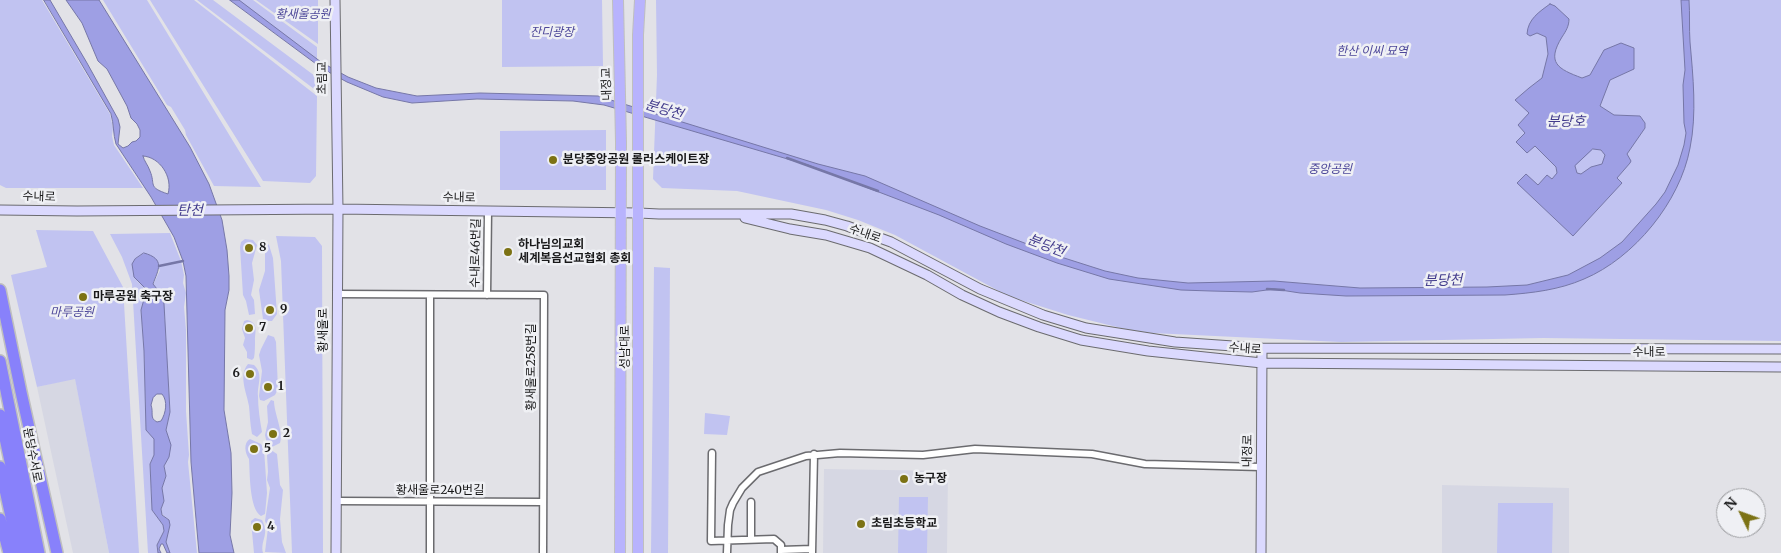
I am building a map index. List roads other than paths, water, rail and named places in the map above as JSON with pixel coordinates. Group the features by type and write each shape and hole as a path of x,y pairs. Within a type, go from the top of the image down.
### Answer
{"highway":[{"path":"0,290 57,553"},
{"name":"분당수서로","path":"0,361 39,553"},
{"name":"분당수서로","path":"0,414 30,553"},
{"path":"0,467 19,553"},
{"path":"0,519 10,553"}],"main road":[{"name":"초림교","path":"336,0 336,107"},
{"name":"내정교","path":"618,0 617,25 621,142"},
{"name":"성남대로","path":"638,553 638,35 640,0"},
{"name":"황새울로","path":"336,107 338,209 336,553"},
{"name":"성남대로","path":"620,553 621,142"},
{"name":"수내로","path":"0,210 338,209 791,214 846,226 891,242 1003,300 1050,318 1086,328 1175,342 1262,348 1781,349"},
{"name":"수내로","path":"732,214 790,229 826,235 870,248 927,274 962,295 999,312 1060,334 1081,340 1148,351 1262,363 1781,367"},
{"name":"내정로","path":"1261,553 1262,348"}],"street":[{"name":"수내로46번길","path":"487,295 488,211"},
{"name":"황새울로258번길","path":"337,294 544,295 543,553"},
{"path":"430,295 430,553"},
{"path":"727,553 728,525 732,503 752,477 758,472 814,454 922,455 975,449 1092,454 1145,464 1261,467"},
{"path":"712,454 711,541 774,539 781,545 781,552 812,551 814,454"},
{"name":"황새울로240번길","path":"337,502 543,502"},
{"path":"751,539 752,502"}],"water":[{"name":"탄천","path":"44,0 50,0 118,119 120,127 118,144 123,148 140,137 140,130 131,118 127,106 107,69 98,61 82,23 66,0 99,0 190,147 209,184 222,220 229,276 229,290 225,310 224,410 231,453 230,535 234,553 199,553 191,462 186,276 183,261 174,237 151,197 116,144 111,114","holes":["143,156 149,157 164,169 169,181 168,194 153,185 152,176"]},
{"path":"230,0 239,0 321,62 348,77 376,88 417,96 480,93 598,96 818,164 865,176 980,226 1061,257 1105,271 1138,278 1188,283 1274,281 1360,288 1527,285 1568,275 1600,258 1622,242 1656,204 1665,192 1678,165 1686,133 1684,123 1683,85 1685,70 1681,0 1689,0 1694,95 1692,135 1685,168 1665,208 1652,226 1637,243 1620,257 1602,270 1575,283 1545,290 1505,295 1346,296 1274,289 1252,292 1181,290 1109,279 1057,263 808,165 604,105 573,101 477,99 412,103 383,97 347,82 323,69"},
{"name":"분당호","path":"1550,4 1555,6 1569,19 1567,28 1555,53 1557,64 1566,71 1582,78 1590,75 1604,50 1621,43 1634,48 1634,69 1610,80 1600,106 1614,115 1640,116 1645,123 1645,128 1627,154 1631,161 1630,163 1617,178 1622,183 1573,236 1517,183 1526,174 1538,185 1547,175 1552,179 1557,173 1556,167 1535,146 1527,153 1516,142 1525,133 1518,125 1529,113 1515,100 1542,78 1548,54 1546,37 1537,33 1530,36 1527,34 1529,24 1535,16","holes":["1593,149 1601,150 1605,155 1602,164 1591,167 1581,174 1577,173 1575,166"]},
{"path":"144,253 151,255 158,262 159,266 153,284 161,294 164,304 170,412 166,430 171,445 169,457 164,466 166,476 162,488 164,501 161,509 162,515 169,520 170,525 166,542 170,553 167,553 163,544 161,544 159,549 161,553 158,553 157,545 164,531 163,525 152,510 150,464 154,455 154,439 146,430 141,310 146,289 134,277 132,264 135,259","holes":["157,394 162,394 166,404 165,411 161,421 157,422 152,417 151,405 153,398"]}],"waterway":[{"name":"분당천","path":"787,158 878,191"},
{"path":"159,266 183,261"},
{"name":"분당천","path":"1267,289 1284,290"}],"place":[{"name":"분당중앙공원 롤러스케이트장","path":"553,160"},
{"name":"8","path":"249,248"},
{"name":"하나님의교회 세계복음선교협회 총회","path":"508,252"},
{"name":"마루공원 축구장","path":"83,297"},
{"name":"9","path":"270,310"},
{"name":"7","path":"249,328"},
{"name":"6","path":"250,374"},
{"name":"1","path":"268,387"},
{"name":"2","path":"273,434"},
{"name":"5","path":"254,449"},
{"name":"농구장","path":"904,479"},
{"name":"초림초등학교","path":"861,524"},
{"name":"4","path":"257,527"}],"park label":[{"name":"황새울공원","path":"303,15"},
{"name":"잔디광장","path":"552,33"},
{"name":"한산 이씨 묘역","path":"1372,52"},
{"name":"중앙공원","path":"1330,170"},
{"name":"마루공원","path":"72,313"}]}
